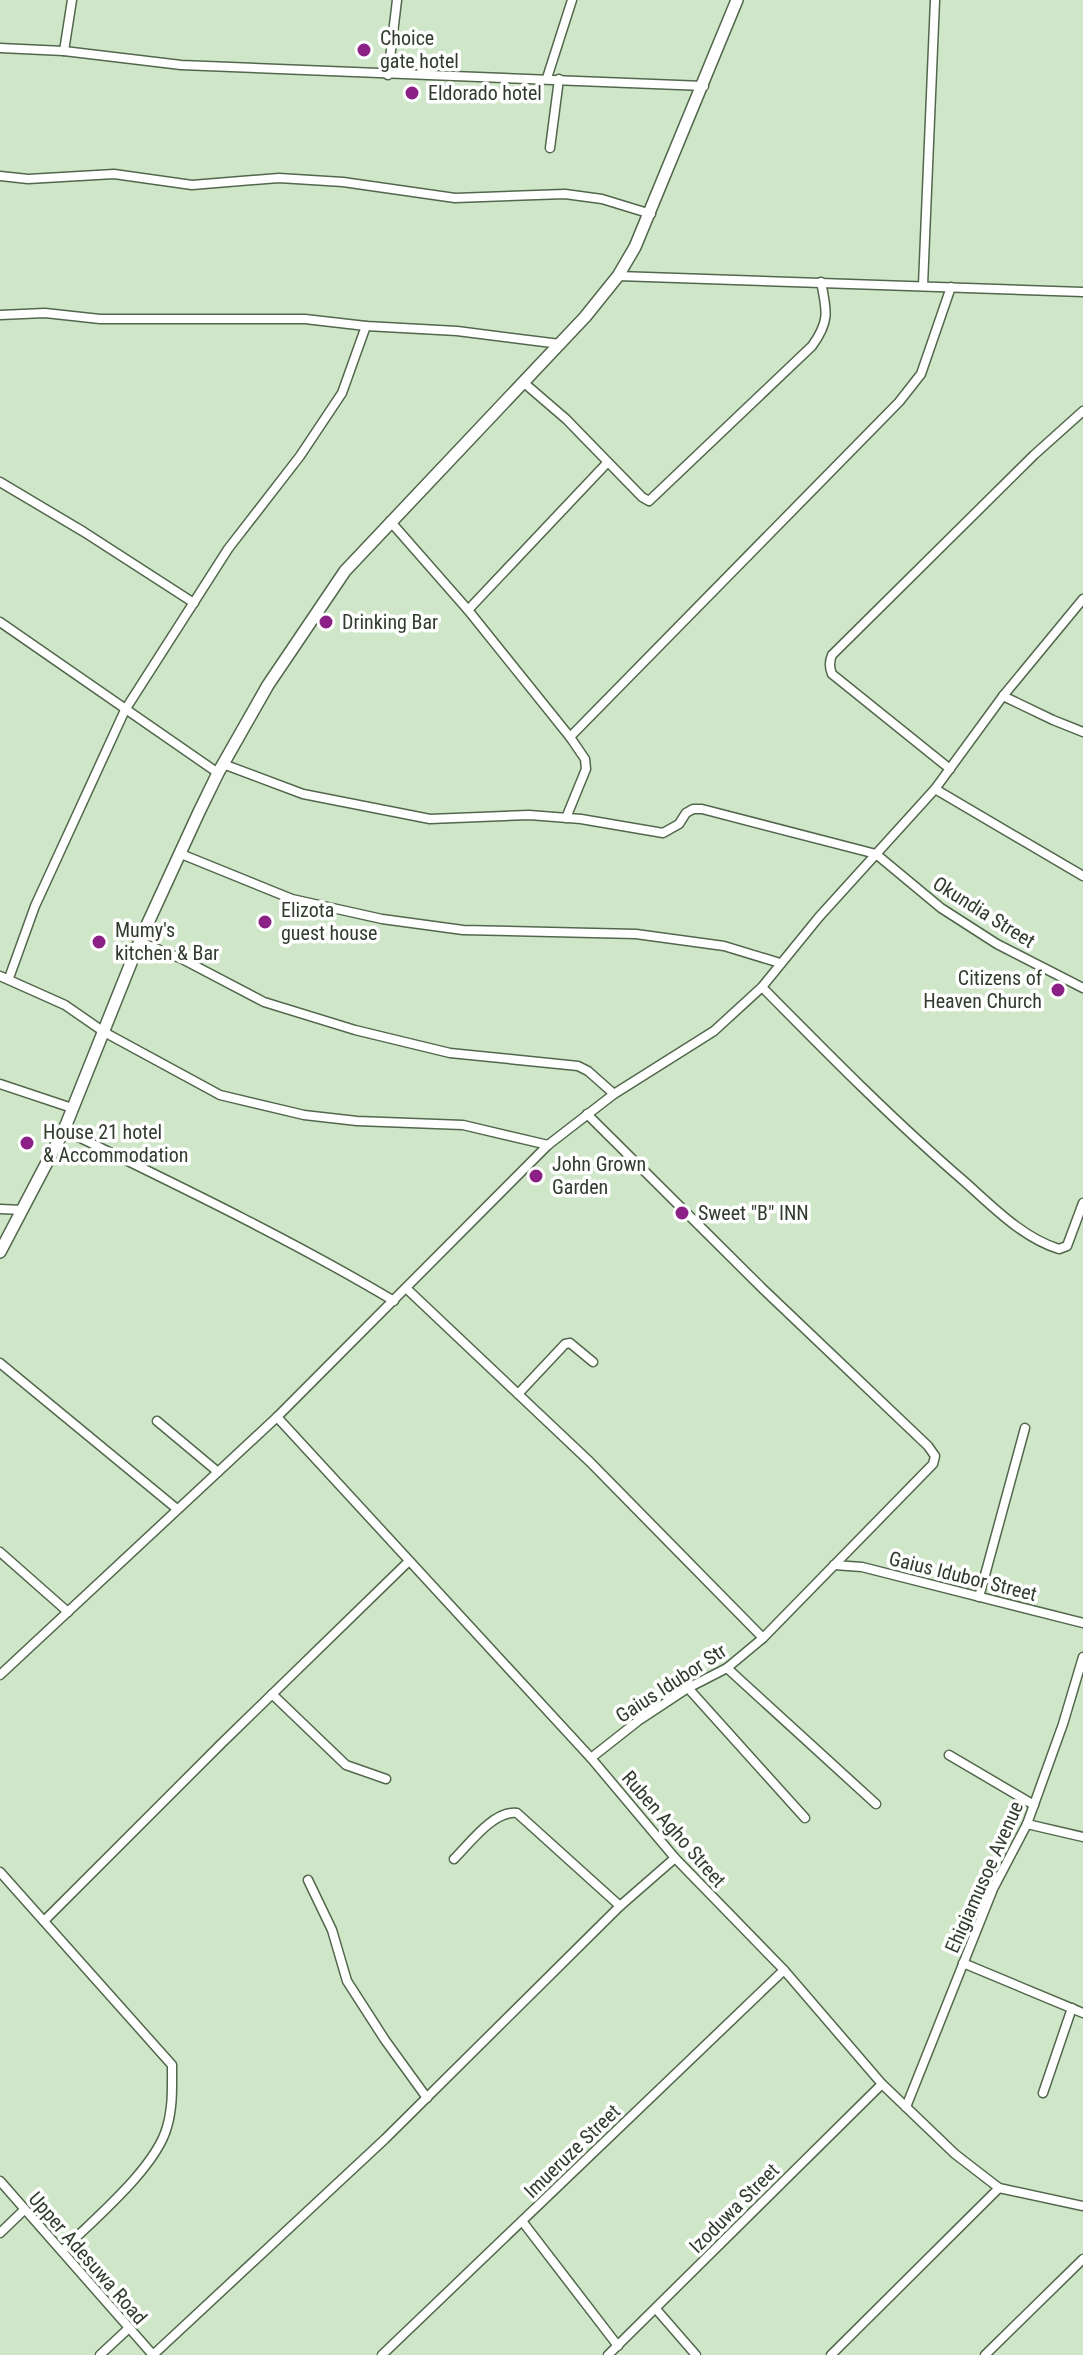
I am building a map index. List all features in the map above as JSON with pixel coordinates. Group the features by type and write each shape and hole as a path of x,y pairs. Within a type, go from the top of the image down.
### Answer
{"street":[{"path":"64,51 72,0"},
{"path":"388,75 397,0"},
{"path":"547,78 572,0"},
{"path":"0,1252 64,1130 140,942 221,768 268,685 345,571 560,344 618,276 651,214 737,0"},
{"path":"923,285 935,0"},
{"path":"0,48 64,51 181,65 704,86"},
{"path":"550,148 559,79"},
{"path":"0,176 28,179 114,174 192,185 279,178 343,182 455,198 565,194 602,199 651,214"},
{"path":"618,276 1083,292"},
{"path":"523,382 566,419 607,463 649,501 812,346 823,331 827,313 821,282"},
{"path":"570,737 899,402 921,374 951,287"},
{"path":"0,315 45,313 100,319 305,319 457,331 560,344"},
{"path":"366,326 342,393 300,456 228,549 125,710 4,977 65,1005 104,1032 220,1095 255,1105 357,1121 463,1125 548,1145"},
{"path":"950,769 832,674 830,659 1034,455 1083,411"},
{"path":"468,610 607,463"},
{"path":"0,482 194,603"},
{"path":"390,521 468,610 585,759 586,769 566,818"},
{"path":"0,1675 277,1417 548,1145 614,1094 714,1031 762,987 935,789 1003,696 1083,599"},
{"path":"0,622 125,710 221,768 303,794 430,819 529,815 663,833 679,824 686,813 702,809 876,854"},
{"path":"1003,696 1053,720 1082,729"},
{"path":"935,789 1083,876"},
{"path":"181,854 292,899 382,919 463,930 636,934 724,946 780,963"},
{"name":"Okundia Street","path":"876,854 941,908 997,944 1083,988"},
{"path":"140,942 182,959 264,1002 355,1030 450,1053 578,1066 614,1094"},
{"path":"762,987 899,1126 1036,1240 1059,1249 1067,1246 1083,1203"},
{"path":"0,1084 72,1108"},
{"name":"Gaius Idubor Str","path":"587,1114 935,1456 933,1464 763,1638 727,1668 688,1688 638,1721 591,1758"},
{"path":"64,1130 177,1185 358,1279 394,1301"},
{"path":"0,1209 23,1210"},
{"path":"407,1289 590,1462 763,1638"},
{"path":"518,1394 565,1344 570,1343 593,1362"},
{"path":"0,1363 177,1509"},
{"name":"Ruben Agho Street","path":"277,1417 591,1758 675,1858 784,1970 882,2084 955,2154 999,2188 1083,2206"},
{"path":"157,1421 218,1472"},
{"path":"979,1597 1025,1428"},
{"path":"0,1552 68,1612"},
{"path":"44,1921 409,1561"},
{"name":"Gaius Idubor Street","path":"834,1565 862,1567 1083,1623"},
{"name":"Ehigiamusoe Avenue","path":"906,2107 993,1889 1027,1824 1083,1657"},
{"path":"727,1668 876,1804"},
{"path":"688,1688 805,1818"},
{"path":"272,1694 346,1765 386,1779"},
{"path":"949,1755 1034,1805"},
{"path":"454,1859 499,1817 508,1812 517,1813 620,1906"},
{"path":"1027,1824 1083,1837"},
{"path":"153,2355 427,2098 620,1906 675,1858"},
{"path":"0,1872 172,2065 173,2095 167,2128 155,2156 62,2251"},
{"path":"308,1880 332,1930 347,1981 427,2098"},
{"path":"963,1963 1083,2013"},
{"name":"Imueruze Street","path":"382,2355 784,1970"},
{"path":"1043,2093 1072,2008"},
{"name":"Izoduwa Street","path":"608,2355 882,2084"},
{"name":"Upper Adesuwa Road","path":"0,2181 153,2355"},
{"path":"831,2355 999,2188"},
{"path":"0,2233 24,2210"},
{"path":"522,2221 618,2346"},
{"path":"985,2355 1083,2259"},
{"path":"656,2309 696,2355"},
{"path":"100,2355 129,2328"}],"place":[{"name":"Choice gate hotel","path":"364,50"},
{"name":"Eldorado hotel","path":"412,93"},
{"name":"Drinking Bar","path":"326,622"},
{"name":"Elizota guest house","path":"265,922"},
{"name":"Mumy's kitchen & Bar","path":"99,942"},
{"name":"Citizens of Heaven Church","path":"1058,990"},
{"name":"House 21 hotel & Accommodation","path":"27,1143"},
{"name":"John Grown Garden","path":"536,1176"},
{"name":"Sweet \"B\" INN","path":"682,1213"}]}
